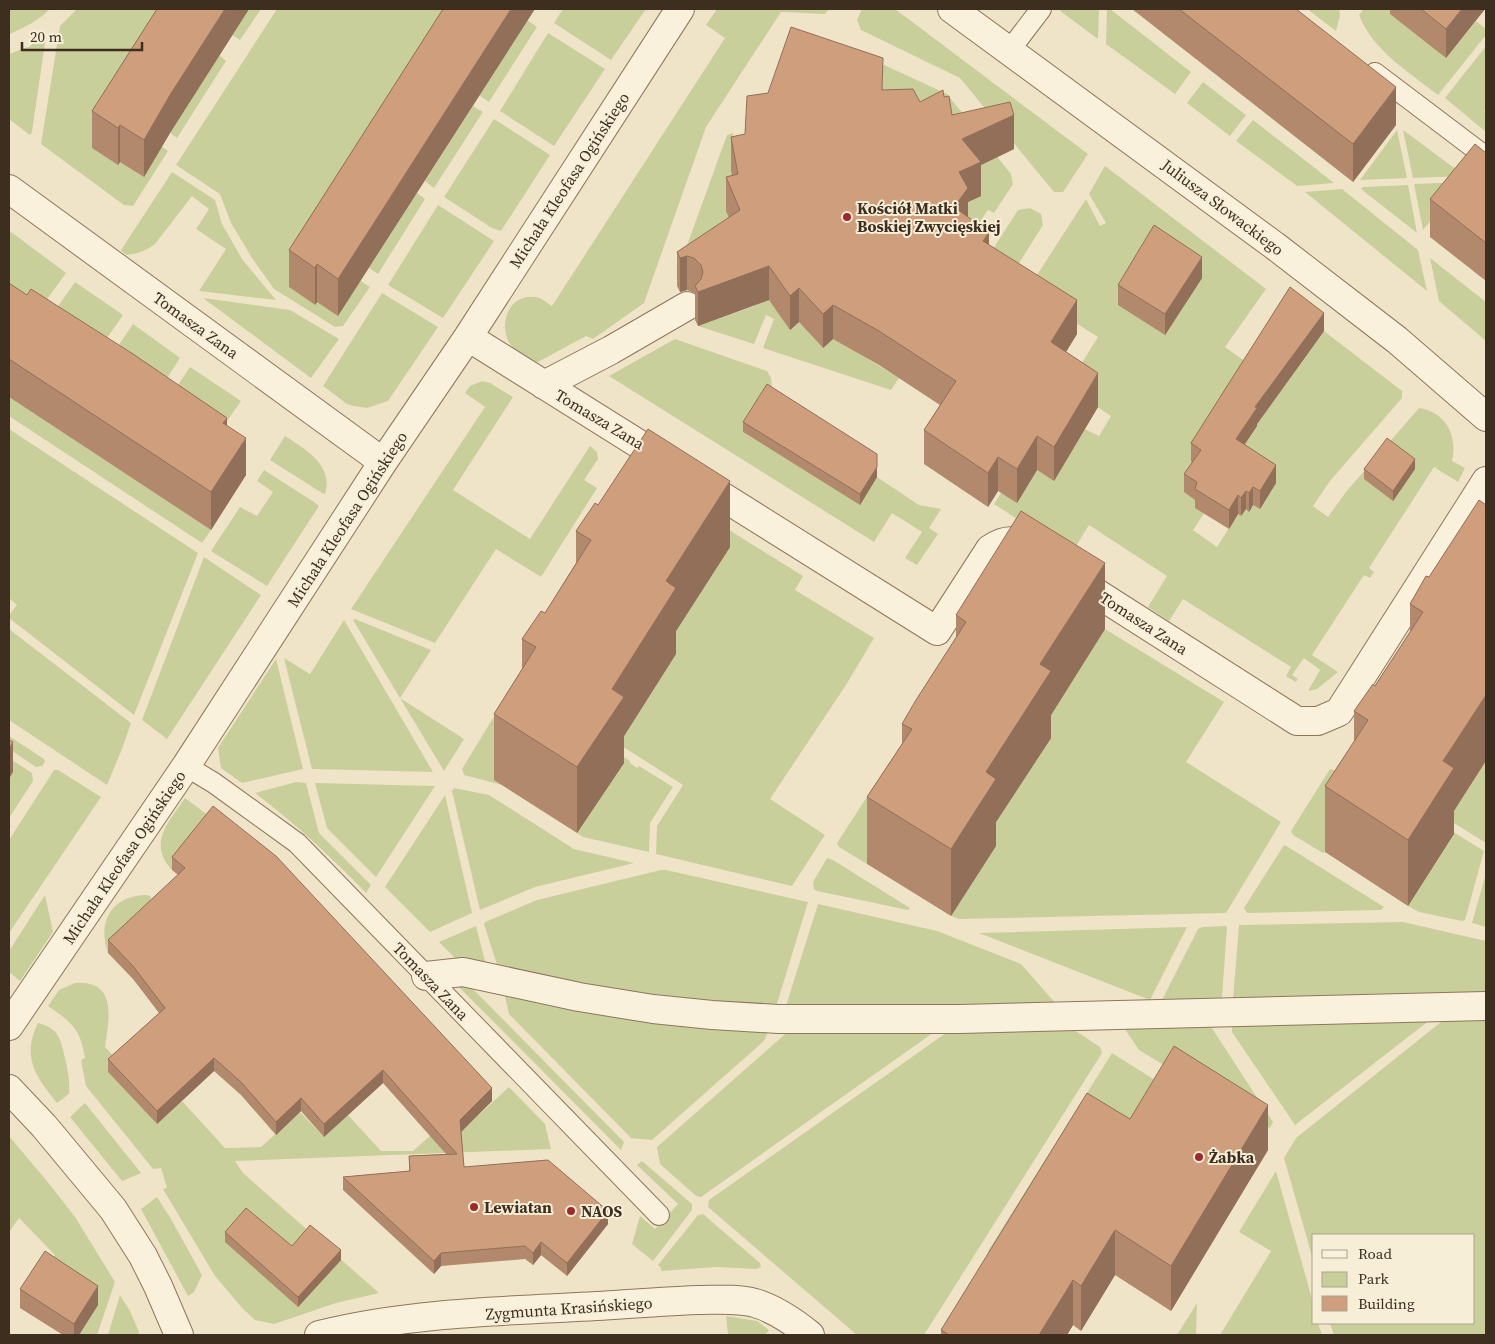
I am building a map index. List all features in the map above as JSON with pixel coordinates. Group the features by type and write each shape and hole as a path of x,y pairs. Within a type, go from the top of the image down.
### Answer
{"street":[{"name":"Michała Kleofasa Ogińskiego","path":"9,1026 186,766 383,462 468,337 680,9"},
{"name":"Juliusza Słowackiego","path":"952,9 1275,246 1396,340 1486,417"},
{"name":"Tomasza Zana","path":"9,189 383,462"},
{"path":"544,385 611,350 687,306"},
{"name":"Tomasza Zana","path":"468,337 937,631 990,549 999,543 1016,541 1297,721 1318,721 1339,712 1486,481"},
{"path":"426,976 463,972 578,997 653,1009 778,1019 960,1019 1486,1006"},
{"path":"9,1089 44,1126 114,1209 143,1256 179,1335"},
{"name":"Zygmunta Krasińskiego","path":"319,1335 361,1326 436,1316 727,1299 754,1303 778,1313 810,1335"}],"lane":[{"path":"1009,51 1041,9"},
{"path":"1363,63 1486,157"},
{"name":"Tomasza Zana","path":"186,766 214,783 297,843 659,1214"}],"green space":[{"path":"9,9 50,9 31,24 9,34"},
{"path":"77,9 181,9 118,165 120,162 161,146 168,151 133,206 124,205 41,144 60,26"},
{"path":"249,9 261,9 240,40 232,35"},
{"path":"277,9 467,9 289,287 315,305 317,302 361,281 370,287 343,326 335,327 274,289 252,258 231,223 220,194 176,165"},
{"path":"563,9 646,9 611,60 554,23"},
{"path":"717,9 829,9 825,14 781,12 706,127 644,303 593,339 586,336 536,363 515,350 508,340 505,322 511,306 525,297 535,297 552,306 725,38 706,25"},
{"path":"862,9 895,9 1088,154 1063,192 1054,192 960,78 861,30 857,20"},
{"path":"1062,9 1099,9 1098,39 1060,11"},
{"path":"1107,9 1110,9 1191,72 1175,94 1106,44"},
{"path":"1307,9 1339,9 1340,16 1336,31"},
{"path":"1364,9 1394,9 1446,58 1476,21 1486,29 1486,35 1438,95 1393,60 1373,39 1359,15"},
{"path":"527,20 537,27 489,102 479,95"},
{"path":"548,33 605,69 554,146 500,111"},
{"path":"46,36 30,135 9,119 9,54 28,47"},
{"path":"1486,46 1486,108 1484,111 1486,113 1486,132 1445,98"},
{"path":"854,51 947,94 1011,174 1013,184 994,213 988,210 962,248 920,136 841,53"},
{"path":"219,55 226,61 177,138 170,133"},
{"path":"1203,82 1246,115 1230,136 1187,103"},
{"path":"473,106 483,112 434,188 425,181"},
{"path":"494,119 550,155 501,231 492,228 444,197"},
{"path":"1253,120 1334,183 1297,186 1236,141"},
{"path":"1397,130 1407,178 1360,180"},
{"path":"1403,130 1465,176 1413,178"},
{"path":"733,133 731,171 738,208 741,246 677,273 727,135"},
{"path":"1105,166 1266,289 1225,347 1282,388 1324,331 1402,391 1402,398 1330,481 1313,506 1328,517 1346,492 1419,408 1436,414 1448,427 1453,443 1452,461 1465,468 1458,482 1434,467 1369,568 1374,572 1370,578 1364,575 1312,655 1338,672 1317,689 1308,691 1320,670 1304,658 1292,675 1298,679 1296,682 1286,676 1291,667 1183,599 1169,621 1148,607 1167,576 1089,525 1071,554 994,504 1001,493 1033,468 1054,480 1085,429 1099,436 1111,416 1067,387 1098,337 1026,292 1086,199 1100,226 1106,223 1089,194","holes":["1191,461 1260,509 1253,505 1249,511 1246,509 1241,516 1238,514 1217,547 1193,530 1214,499 1201,468"]},
{"path":"172,172 215,200 222,224 242,259 276,300 199,291 226,249 196,229 209,209 192,196 155,244 130,255 126,255 121,250"},
{"path":"1463,182 1423,230 1414,184"},
{"path":"1408,185 1417,233 1361,189 1363,187"},
{"path":"1342,189 1418,250 1427,291 1305,192"},
{"path":"417,193 425,199 378,274 369,268"},
{"path":"438,205 494,241 443,318 388,285"},
{"path":"1030,208 1041,214 1043,225 1009,279 984,263 1018,210"},
{"path":"11,232 66,273 40,309 9,288 9,234"},
{"path":"1430,258 1486,302 1486,341 1439,301"},
{"path":"75,282 123,315 100,348 52,315"},
{"path":"382,293 438,327 388,401 367,408 354,406 347,404 323,386"},
{"path":"203,298 290,310 339,339 311,378"},
{"path":"768,298 791,329 799,322 823,348 834,338 899,378 891,390 763,348 774,319 766,315 754,344 698,326 754,306"},
{"path":"133,324 180,358 161,388 112,355"},
{"path":"675,339 767,371 771,378 772,387 743,432 860,504 877,477 919,505 941,509 929,528 938,534 917,565 905,558 922,532 892,513 874,542 609,376"},
{"path":"190,367 241,401 222,428 172,394"},
{"path":"482,381 490,383 513,397 453,490 530,539 590,446 597,452 598,459 584,480 597,488 541,577 496,549 435,643 351,609 485,407 465,393 470,386"},
{"path":"9,397 211,530 202,543 9,416"},
{"path":"9,429 198,553 134,715 9,618 9,615 17,605 9,598"},
{"path":"285,436 309,452 322,466 327,484 325,494 270,460"},
{"path":"264,470 319,506 267,586 211,551 240,507 257,516 273,492 257,481"},
{"path":"660,487 803,576 795,590 874,638 846,685 770,799 825,835 792,886 656,854 657,826 683,785 595,729 626,732 676,654"},
{"path":"204,557 261,595 167,739 142,720"},
{"path":"355,619 431,650 400,698 353,620"},
{"path":"344,620 433,772 312,769 284,658 310,674"},
{"path":"9,629 131,723 107,785 9,720"},
{"path":"1105,629 1224,702 1186,762 1281,822 1226,913 959,919 951,916 996,846 963,823 1017,716 1055,707"},
{"path":"276,659 303,769 242,783 221,768 218,748"},
{"path":"400,698 464,739 444,771"},
{"path":"501,705 502,785 464,775 462,769"},
{"path":"9,736 44,759 45,762 42,766 36,767 9,749"},
{"path":"591,736 630,761 637,768 639,766 673,787 650,823 649,852 583,837 577,833 623,763"},
{"path":"9,758 32,773 33,781 9,818 9,779 13,772"},
{"path":"1486,761 1486,843 1425,805 1458,805"},
{"path":"1330,769 1353,776 1325,852 1323,853 1293,835 1291,831"},
{"path":"54,770 58,770 101,797 9,933 9,840"},
{"path":"296,782 306,783 319,833 371,885 366,893 340,866 255,793"},
{"path":"315,783 435,786 376,877 327,828"},
{"path":"876,783 867,864 839,847 837,843"},
{"path":"454,788 489,795 574,849 634,863 535,887 480,910 452,791"},
{"path":"445,795 472,913 430,932 385,887"},
{"path":"185,798 213,819 172,870 161,851 161,842 167,824"},
{"path":"1421,812 1484,851 1465,920 1419,912 1408,906 1454,835"},
{"path":"1284,845 1384,907 1381,910 1247,913 1244,908"},
{"path":"827,858 910,908 908,910 817,891 814,889 813,882"},
{"path":"661,870 808,902 776,1007 618,993 498,968 484,924 485,922 537,900"},
{"path":"1486,873 1486,927 1472,923"},
{"path":"45,895 53,932 20,981 9,972 9,951"},
{"path":"146,895 150,896 156,909 108,953 104,931 110,913 124,900"},
{"path":"818,904 937,931 1021,964 1057,1005 886,1006 874,1004 873,1006 786,1006"},
{"path":"1403,922 1486,941 1486,996 1233,999 1239,925"},
{"path":"476,926 485,966 455,958 439,942"},
{"path":"1226,926 1222,997 1220,1000 1195,998 1194,1001 1164,1002 1162,1000 1198,929"},
{"path":"1187,927 1150,1000 979,933"},
{"path":"453,981 468,984 624,1142 621,1150"},
{"path":"75,983 89,984 98,988 108,1003 109,1014 105,1047 119,1062 109,1073 157,1124 182,1101 225,1148 261,1147 300,1112 324,1137 348,1115 381,1151 413,1151 432,1134 468,1125 509,1087 545,1124 551,1149 235,1161 243,1173 379,1293 336,1303 274,1324 255,1320 215,1276 163,1189 167,1188 161,1168 153,1169 86,1086 81,1060 85,1058 77,1033 69,1022 48,1006 59,990"},
{"path":"507,993 769,1030 764,1041 652,1140 631,1138 509,1014 505,996"},
{"path":"1486,1017 1486,1335 1334,1335 1330,1324 1475,1324 1475,1234 1312,1234 1312,1256 1284,1158 1296,1138 1446,1018"},
{"path":"1426,1018 1426,1023 1295,1125 1232,1032 1232,1022"},
{"path":"1208,1022 1273,1122 1270,1128 1255,1121 1139,1050 1124,1028"},
{"path":"38,1023 51,1028 55,1032 64,1052 69,1094 57,1103 37,1075 33,1066 31,1046"},
{"path":"1068,1026 1100,1047 1102,1053 924,1335 857,1335 708,1207 709,1200 953,1028"},
{"path":"791,1029 931,1031 930,1035 701,1197 696,1196 660,1164 657,1147"},
{"path":"1112,1053 1174,1092 989,1257 988,1251"},
{"path":"85,1103 141,1173 122,1181 70,1117"},
{"path":"9,1136 75,1217 115,1282 97,1335 79,1335 98,1305 45,1270 55,1255 19,1218 9,1232"},
{"path":"642,1161 692,1204 692,1210 653,1261 632,1244 640,1216 655,1229 678,1204 637,1165"},
{"path":"1276,1171 1312,1299 1312,1324 1318,1324 1322,1335 1220,1335 1271,1251 1239,1232"},
{"path":"157,1197 202,1275 194,1292 188,1296 141,1209"},
{"path":"703,1214 760,1263 761,1267 757,1269 716,1267 661,1271 658,1265 698,1215"},
{"path":"120,1295 130,1311 139,1332 138,1335 108,1335"},
{"path":"1197,1303 1196,1335 1177,1335"},
{"path":"726,1316 757,1321 769,1330 765,1335 728,1335"}],"building":[{"path":"157,9 225,9 170,95 144,140 120,125 118,128 92,111"},
{"path":"443,9 511,9 338,279 317,264 315,268 289,250"},
{"path":"1179,9 1296,9 1396,87 1353,144"},
{"path":"1421,9 1462,9 1446,29"},
{"path":"791,27 883,58 882,90 913,89 920,102 943,90 944,97 949,96 952,115 1010,102 1014,115 962,139 981,162 959,172 968,188 954,207 989,232 983,241 1077,300 1051,342 1098,373 1054,447 1037,436 1017,469 998,457 988,473 924,430 956,381 879,331 833,305 823,314 799,288 790,296 769,266 698,292 695,286 701,279 703,272 701,265 694,258 687,256 680,258 677,252 740,210 726,177 738,174 731,137 745,134 747,96 768,93"},
{"path":"1475,144 1486,153 1486,243 1430,199"},
{"path":"1154,225 1202,257 1165,314 1118,285"},
{"path":"9,283 27,295 31,289 133,354 227,418 223,423 246,438 211,492 9,359"},
{"path":"1290,287 1324,313 1255,407 1257,408 1236,439 1276,465 1260,491 1253,487 1249,493 1246,491 1241,498 1238,495 1229,510 1195,489 1197,482 1184,474 1201,450 1191,443"},
{"path":"767,384 877,454 877,467 860,494 743,422"},
{"path":"648,429 730,481 666,581 676,588 612,689 624,697 577,767 494,714 536,647 522,639 541,611 545,613 591,540 576,531 595,503 598,505"},
{"path":"1387,438 1415,459 1393,491 1364,469"},
{"path":"1479,500 1486,505 1486,695 1443,761 1454,768 1408,840 1325,786 1368,720 1354,711 1373,684 1375,686 1423,612 1410,604 1426,576 1429,577"},
{"path":"1021,511 1105,563 1040,664 1051,671 986,772 996,779 951,849 867,797 912,729 902,724 966,622 956,615"},
{"path":"9,740 13,742 9,749"},
{"path":"213,806 276,856 492,1088 460,1120 464,1167 548,1160 608,1211 567,1263 541,1242 533,1253 525,1246 441,1253 434,1261 343,1177 410,1171 409,1156 457,1154 383,1070 324,1124 301,1098 276,1122 241,1082 214,1058 157,1111 108,1059 165,1008 133,966 108,940 185,868 172,857"},
{"path":"1174,1046 1268,1105 1171,1266 1115,1230 1081,1286 1073,1280 1039,1335 949,1335 941,1330 1087,1093 1130,1119"},
{"path":"246,1208 292,1246 310,1225 341,1250 298,1297 225,1232"},
{"path":"45,1251 98,1286 74,1324 20,1289"}],"place":[{"name":"Kościół Matki Boskiej Zwycięskiej","path":"847,217"},
{"name":"Żabka","path":"1199,1157"},
{"name":"Lewiatan","path":"474,1207"},
{"name":"NAOS","path":"571,1211"}]}
